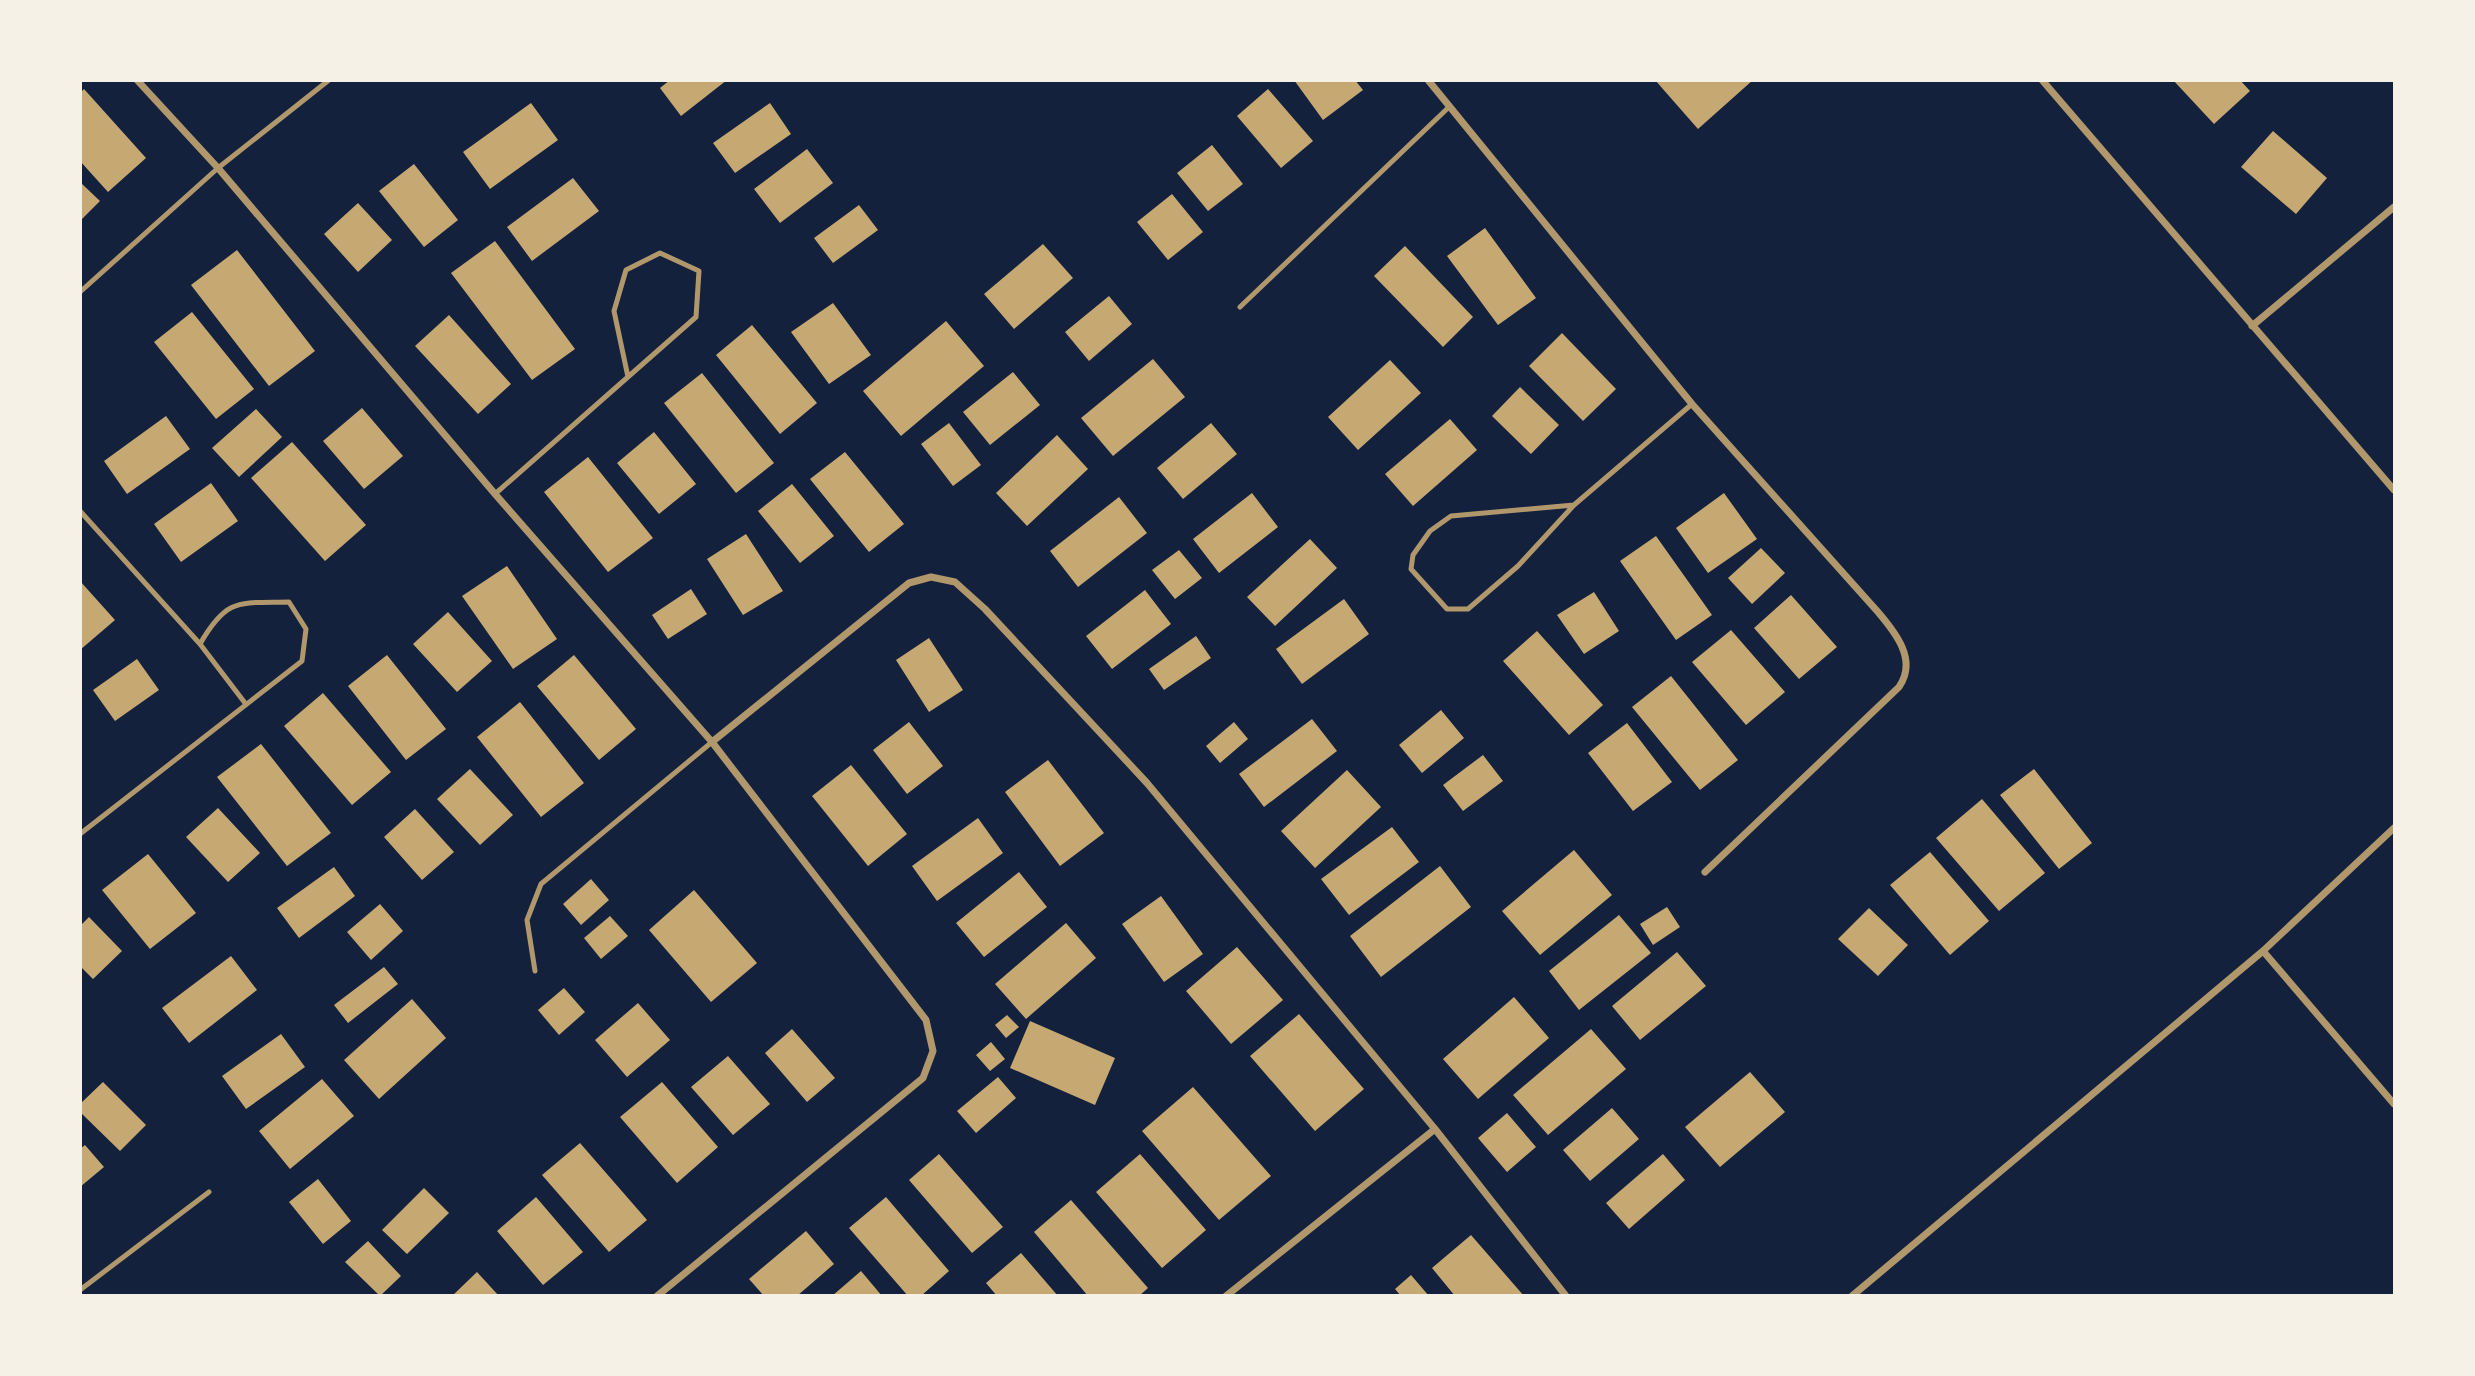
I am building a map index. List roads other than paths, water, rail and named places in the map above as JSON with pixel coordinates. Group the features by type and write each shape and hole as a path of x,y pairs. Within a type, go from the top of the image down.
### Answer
{"street":[{"path":"137,80 218,168 495,494 712,742 915,1002 926,1020 933,1051 922,1078 657,1296"},
{"path":"1428,80 1692,404 1900,640 1905,663 1899,687 1705,872"},
{"path":"2042,80 2395,490"},
{"path":"2252,326 2395,207"},
{"path":"712,742 909,583 931,577 955,582 985,609 1147,783 1435,1129 1566,1296"},
{"path":"1852,1296 2263,951 2395,828"},
{"path":"2263,951 2395,1104"},
{"path":"1226,1296 1435,1129"}],"lane":[{"path":"80,292 218,168 329,80"},
{"path":"1240,307 1450,106"},
{"path":"495,494 628,377 696,317 699,271 660,253 626,270 614,311 628,377"},
{"path":"1574,505 1451,516 1430,530 1413,555 1411,569 1447,609 1468,608 1518,565 1574,505 1692,404"},
{"path":"80,511 200,645 244,703"},
{"path":"80,834 244,703 302,661 306,629 289,602 236,603 213,621 200,645"},
{"path":"535,971 527,920 541,884 712,742"},
{"path":"80,1290 209,1192"}]}
